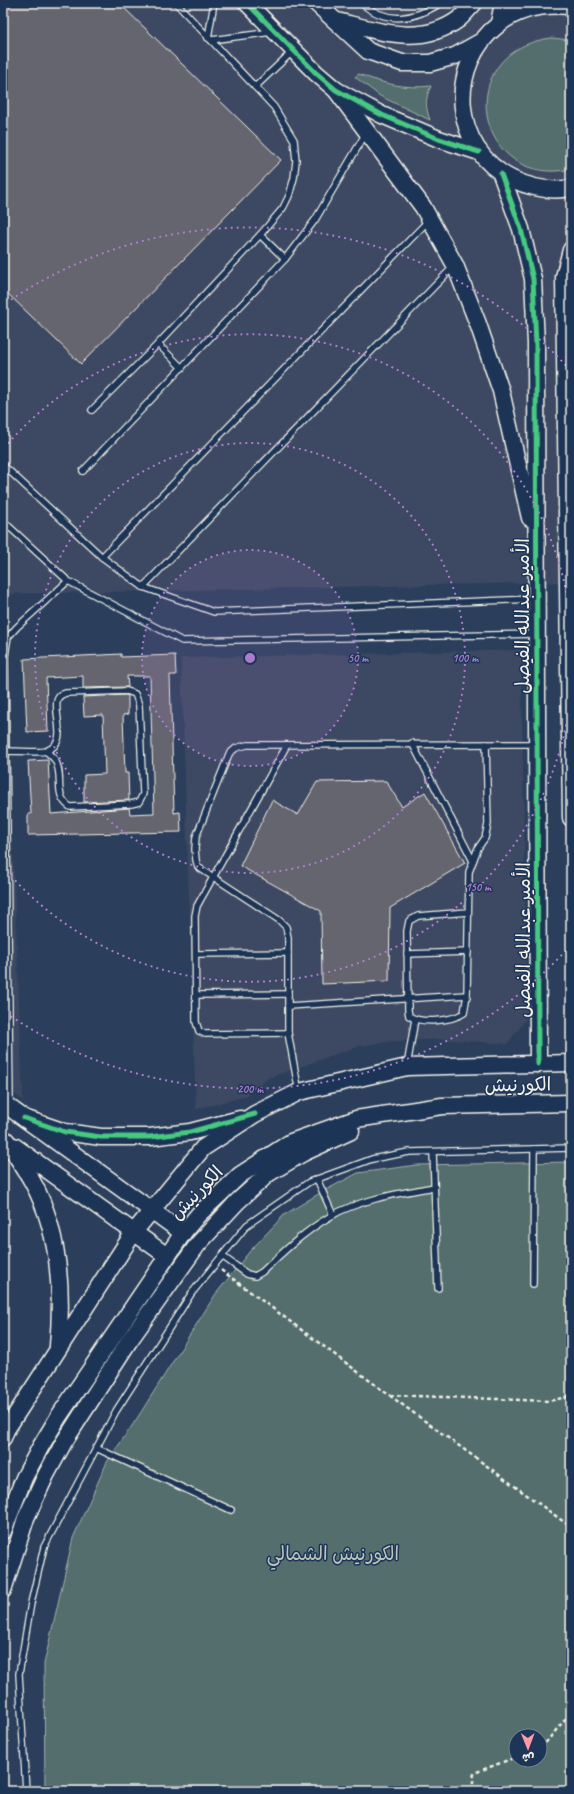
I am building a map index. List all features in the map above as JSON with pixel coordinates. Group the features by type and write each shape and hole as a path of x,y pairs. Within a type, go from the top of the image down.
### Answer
{"street":[{"path":"248,3 316,73 336,90 382,115 439,139 479,152"},
{"path":"316,3 368,51 402,64 430,63 455,56 480,42 499,23 521,11 545,5 571,6"},
{"path":"335,21 410,36 436,31 459,18 474,3"},
{"path":"499,23 503,3"},
{"path":"480,42 466,68 462,97 466,126 479,152 502,174 528,187 557,191 571,188"},
{"path":"336,90 423,207 455,266 478,324 501,391 537,551"},
{"name":"الأمير عبدالله الفيصل","path":"502,174 521,229 533,279 536,344 538,1064"},
{"path":"571,250 564,277 570,641 571,818"},
{"path":"565,352 571,333"},
{"name":"الكورنيش","path":"3,1438 6,1430 58,1348 134,1232 203,1148 255,1114 299,1092 407,1067 571,1063"},
{"name":"الكورنيش","path":"3,1532 24,1478 41,1446 167,1256 198,1215 240,1175 291,1142 356,1119 442,1106 571,1103"},
{"path":"6,1106 183,1233"},
{"path":"3,1590 26,1518 53,1461 129,1341 198,1244 237,1202 269,1173 303,1153 350,1131 406,1112"},
{"path":"24,1118 65,1132 101,1137 150,1137 190,1132 255,1114"},
{"path":"4,1139 167,1256"},
{"path":"4,1139 33,1182 50,1221 57,1254 61,1287 61,1314 58,1348"}],"lane":[{"path":"92,410 158,344 260,235 283,208 289,196 296,161 294,140 284,122 274,107 255,86 176,3"},
{"path":"210,39 214,3"},
{"path":"361,3 372,12 390,18 410,17 429,10 441,3"},
{"path":"210,39 275,31"},
{"path":"255,86 294,50"},
{"path":"83,471 285,259 323,208 367,131"},
{"path":"102,557 430,219"},
{"path":"260,235 285,259"},
{"path":"143,587 455,266"},
{"path":"158,344 182,368"},
{"path":"3,465 102,557 143,587 214,612 537,599"},
{"path":"3,521 68,580 182,642 537,634"},
{"path":"6,1106 5,656 8,637 16,627 68,580"},
{"path":"6,751 46,751 55,746 58,740 57,700 61,695 66,693 127,691 135,694 139,705 143,794 139,802 131,804 70,806 60,797 57,766 54,759 46,751"},
{"path":"299,1092 288,1033 288,953 286,927 198,866 196,860 196,837 230,754 236,748 247,745 412,743 537,744"},
{"path":"412,743 473,860"},
{"path":"468,912 418,916 409,921 407,954 408,1000 409,1016 414,1019 448,1020 457,1018 464,1013 467,995 469,872 478,848 485,838 488,824 486,744"},
{"path":"287,745 198,906 195,916 196,1022 199,1031 205,1034 288,1033"},
{"path":"407,954 468,952"},
{"path":"196,954 288,953"},
{"path":"196,995 288,994"},
{"path":"288,1006 408,1000 467,995"},
{"path":"407,1067 414,1019"},
{"path":"26,1791 19,1674 31,1603 44,1547 120,1404 191,1294 247,1225 309,1182 372,1159 409,1152 571,1148"},
{"path":"533,1284 534,1149"},
{"path":"433,1152 438,1288"},
{"path":"317,1179 333,1215"},
{"path":"222,1256 247,1274 255,1276 262,1272 303,1234 333,1215 372,1200 434,1187"},
{"path":"96,1448 231,1510"}],"path":[{"path":"214,1265 389,1395 571,1526"},
{"path":"389,1395 549,1401 571,1396"},
{"path":"548,1740 571,1712"},
{"path":"472,1791 474,1773 508,1759"}],"shaded area":[{"path":"3,3 571,3 571,582 3,594"},
{"path":"3,608 23,1100 3,1086"},
{"path":"521,650 527,1018 507,1044 443,1039 394,1041 359,1046 268,1078 246,1096 196,1109 181,658","holes":["386,781 402,807 425,792 465,863 390,908 389,981 322,984 321,911 240,866 272,800 298,815 317,782"]}],"green space":[{"path":"551,38 571,40 571,169 539,170 513,159 496,140 487,116 487,91 498,67 519,48"},
{"path":"359,74 377,81 394,85 412,87 431,86 426,103 430,120 380,96 355,77"},
{"name":"الكورنيش الشمالي","path":"571,1162 571,1791 45,1791 44,1664 73,1538 107,1462 136,1420 215,1295 250,1251 284,1215 320,1193 358,1173 417,1165"}],"building":[{"path":"3,3 119,3 281,160 81,364 3,289"},
{"path":"121,654 121,657 175,655 176,675 170,675 174,813 180,812 181,832 28,835 28,814 31,814 28,761 48,760 51,814 129,808 130,814 154,813 150,676 127,676 128,687 83,688 83,676 46,678 48,731 27,732 24,659"},
{"path":"128,696 128,714 123,715 125,773 128,773 129,800 84,802 84,775 105,774 103,715 84,716 83,697"},
{"path":"386,781 402,807 425,792 465,863 390,908 389,981 322,984 321,911 240,866 272,800 298,815 317,782"}],"cycle path":[{"path":"247,3 316,73 336,90 382,115 439,139 479,152"},
{"path":"501,174 521,229 533,279 536,344 538,1064"},
{"path":"24,1118 65,1132 101,1137 150,1137 190,1132 255,1114"}]}
